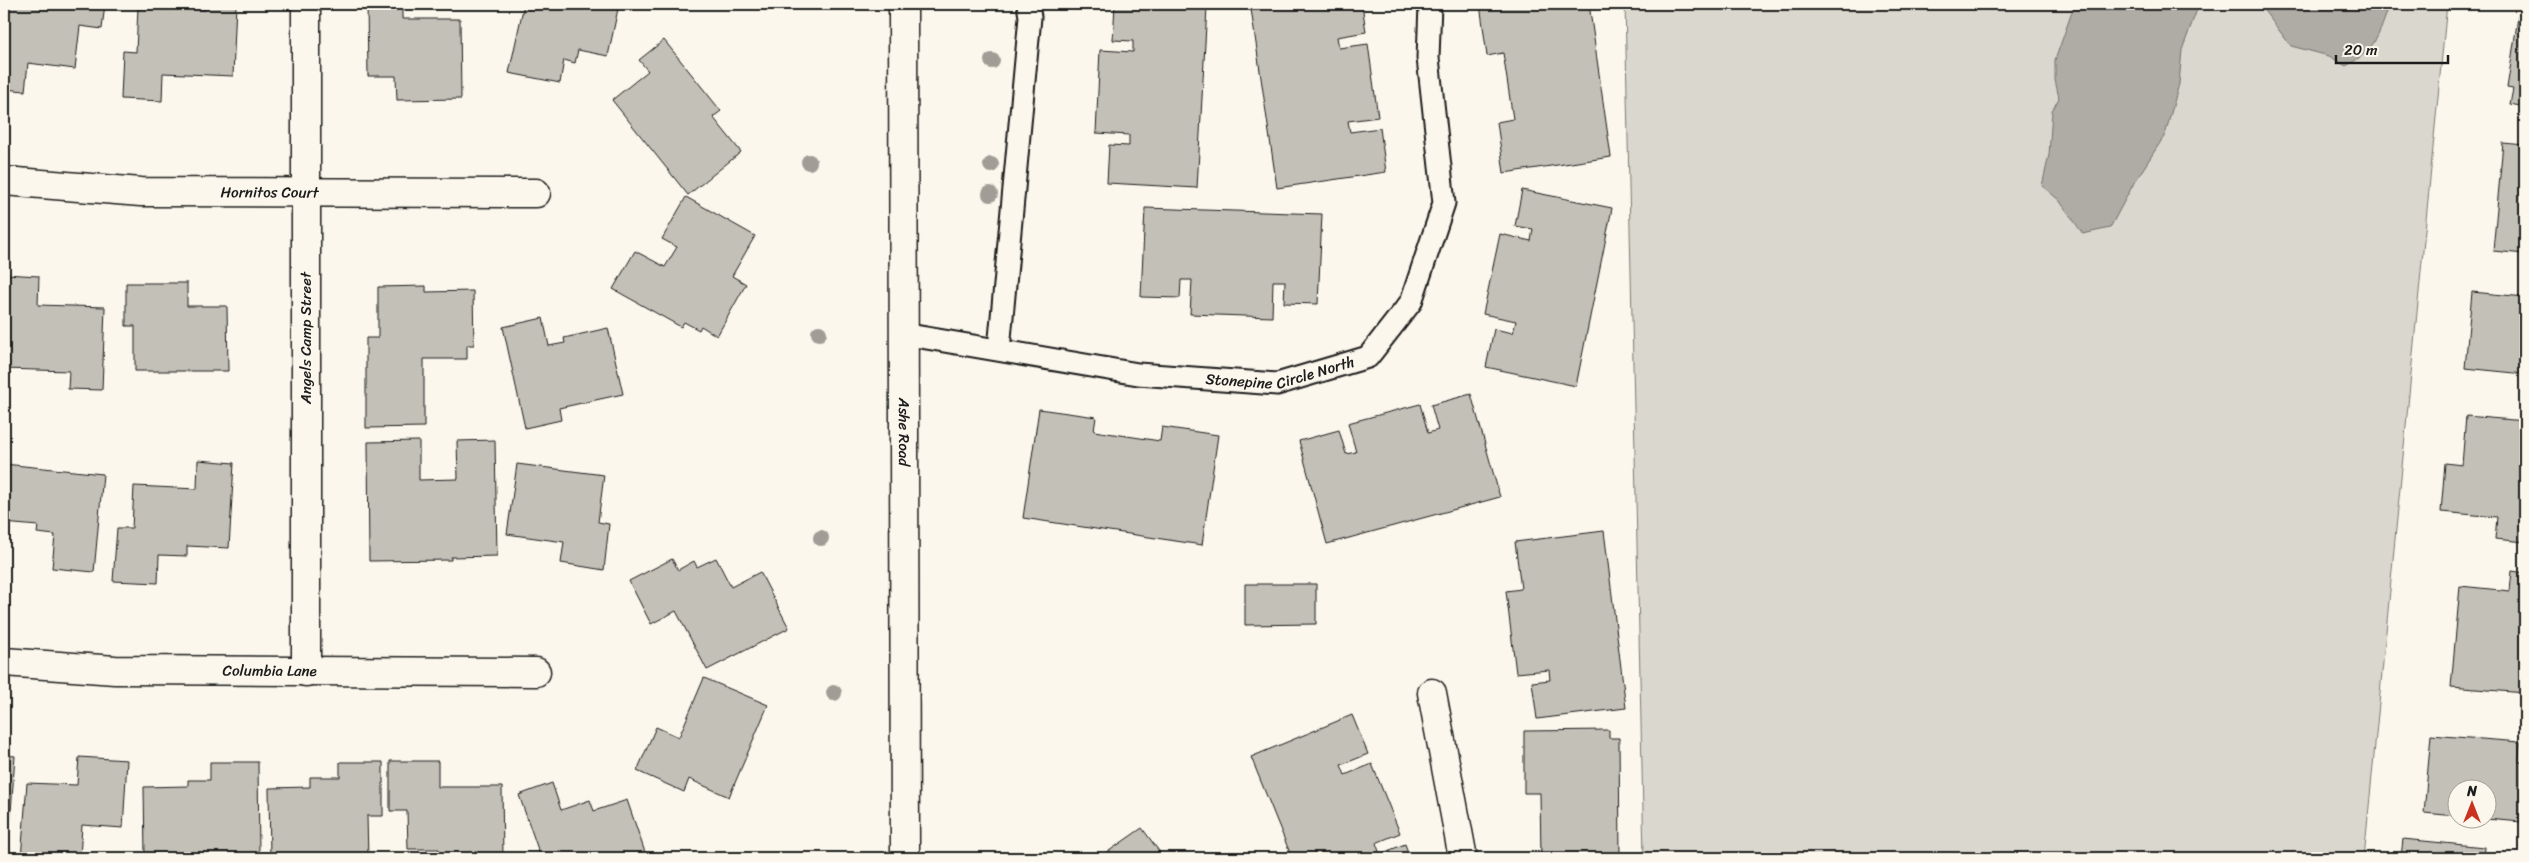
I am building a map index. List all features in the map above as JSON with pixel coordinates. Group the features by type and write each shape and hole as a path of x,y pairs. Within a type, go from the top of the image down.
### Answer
{"street":[{"name":"Angels Camp Street","path":"306,4 306,672"},
{"name":"Ashe Road","path":"903,4 905,858"},
{"name":"Hornitos Court","path":"4,181 141,192 536,193"},
{"name":"Columbia Lane","path":"4,662 115,670 536,672"},
{"path":"1432,693 1463,858"}],"lane":[{"path":"999,349 1030,17 1028,4"},
{"name":"Stonepine Circle North","path":"903,334 1138,374 1277,384 1368,357 1411,302 1444,203 1428,58 1430,4"}],"shaded area":[{"path":"1625,4 2447,4 2364,858 1644,858"},
{"path":"2071,4 2199,4 2182,50 2179,84 2165,135 2134,183 2110,228 2083,234 2059,200 2042,186 2049,155 2052,111 2059,98 2055,80 2055,60 2073,9"},
{"path":"2259,4 2390,4 2375,41 2364,54 2346,66 2329,56 2291,46"}],"building":[{"path":"4,4 105,4 102,29 80,26 75,69 28,63 25,91 4,89"},
{"path":"205,4 236,4 233,76 163,73 162,101 121,99 123,51 136,52 138,7 205,10"},
{"path":"367,4 402,4 402,19 460,19 461,99 397,100 396,76 368,76"},
{"path":"524,4 619,4 608,56 578,50 575,63 564,60 560,83 509,73"},
{"path":"1115,4 1207,7 1197,188 1107,183 1109,145 1129,146 1129,135 1096,133 1100,50 1133,52 1133,41 1113,40"},
{"path":"1288,4 1362,4 1366,32 1337,37 1339,48 1368,44 1378,117 1348,121 1350,132 1380,128 1386,172 1277,188 1251,9"},
{"path":"1480,4 1589,4 1611,157 1504,173 1497,122 1513,119 1503,53 1487,56"},
{"path":"2520,4 2525,4 2525,107 2510,104 2513,89 2507,88"},
{"path":"664,40 721,111 713,117 741,152 688,195 612,100 648,71 639,60"},
{"path":"2503,143 2525,145 2525,254 2493,251"},
{"path":"1522,190 1612,208 1576,386 1486,367 1494,329 1513,333 1516,321 1483,314 1500,234 1531,241 1533,229 1515,226"},
{"path":"686,197 755,236 732,276 746,284 717,336 701,326 699,330 684,322 681,327 613,289 635,251 665,267 677,247 662,239"},
{"path":"1145,208 1322,214 1318,304 1284,303 1285,281 1273,281 1272,317 1190,314 1192,280 1181,280 1180,298 1141,297"},
{"path":"4,274 39,276 38,305 105,307 102,390 68,389 69,371 4,369"},
{"path":"126,283 187,283 187,306 227,306 228,371 135,371 135,326 126,326"},
{"path":"426,286 426,292 473,291 474,345 467,345 467,359 424,359 424,427 366,428 366,338 378,338 378,287"},
{"path":"2472,292 2525,297 2525,374 2465,368"},
{"path":"543,318 549,346 565,343 564,338 608,328 623,394 559,408 561,420 525,428 503,327"},
{"path":"1471,394 1500,497 1327,544 1299,441 1339,430 1346,454 1356,452 1348,423 1420,404 1428,433 1438,430 1431,405"},
{"path":"1039,409 1096,417 1094,431 1160,441 1162,427 1218,435 1202,545 1023,518"},
{"path":"2466,416 2525,421 2525,542 2495,539 2497,517 2441,512 2445,463 2462,465"},
{"path":"495,440 497,556 451,557 451,560 369,561 368,442 419,441 419,480 458,479 457,441"},
{"path":"198,460 234,463 229,548 187,546 187,556 159,555 158,583 113,581 117,528 132,528 134,486 197,489"},
{"path":"4,464 103,474 94,572 52,568 55,535 37,533 38,526 4,523"},
{"path":"517,464 604,475 598,522 609,524 604,570 561,563 564,542 507,534"},
{"path":"1604,531 1626,708 1537,719 1532,682 1550,680 1549,670 1516,673 1506,591 1521,589 1515,542"},
{"path":"716,558 731,587 760,572 789,628 707,670 676,611 651,624 629,581 672,559 678,570 694,561 697,567"},
{"path":"2512,571 2525,573 2525,693 2451,687 2460,586 2510,591"},
{"path":"1245,584 1316,584 1316,624 1245,625"},
{"path":"704,678 768,705 729,797 689,779 684,792 637,771 656,727 679,737"},
{"path":"1352,715 1368,754 1341,765 1345,775 1372,764 1400,833 1376,843 1380,854 1405,844 1410,858 1292,858 1251,757"},
{"path":"1609,730 1609,738 1619,738 1620,858 1541,858 1540,793 1524,793 1524,731"},
{"path":"2431,735 2520,742 2519,762 2525,762 2522,822 2496,820 2496,780 2446,780 2446,815 2424,813"},
{"path":"4,755 15,756 8,855 4,855"},
{"path":"79,757 127,760 123,828 82,825 80,858 21,858 27,783 77,785"},
{"path":"390,761 438,761 438,787 502,787 503,858 439,858 439,849 408,849 407,811 390,811"},
{"path":"210,762 258,762 259,856 145,857 144,787 188,786 188,780 210,780"},
{"path":"340,762 383,762 383,816 367,816 368,858 270,858 269,788 310,787 310,777 340,777"},
{"path":"552,783 561,810 590,800 594,811 627,800 647,858 541,858 519,795"},
{"path":"1142,828 1164,858 1099,858"},
{"path":"2403,839 2484,847 2483,858 2401,858"}]}
